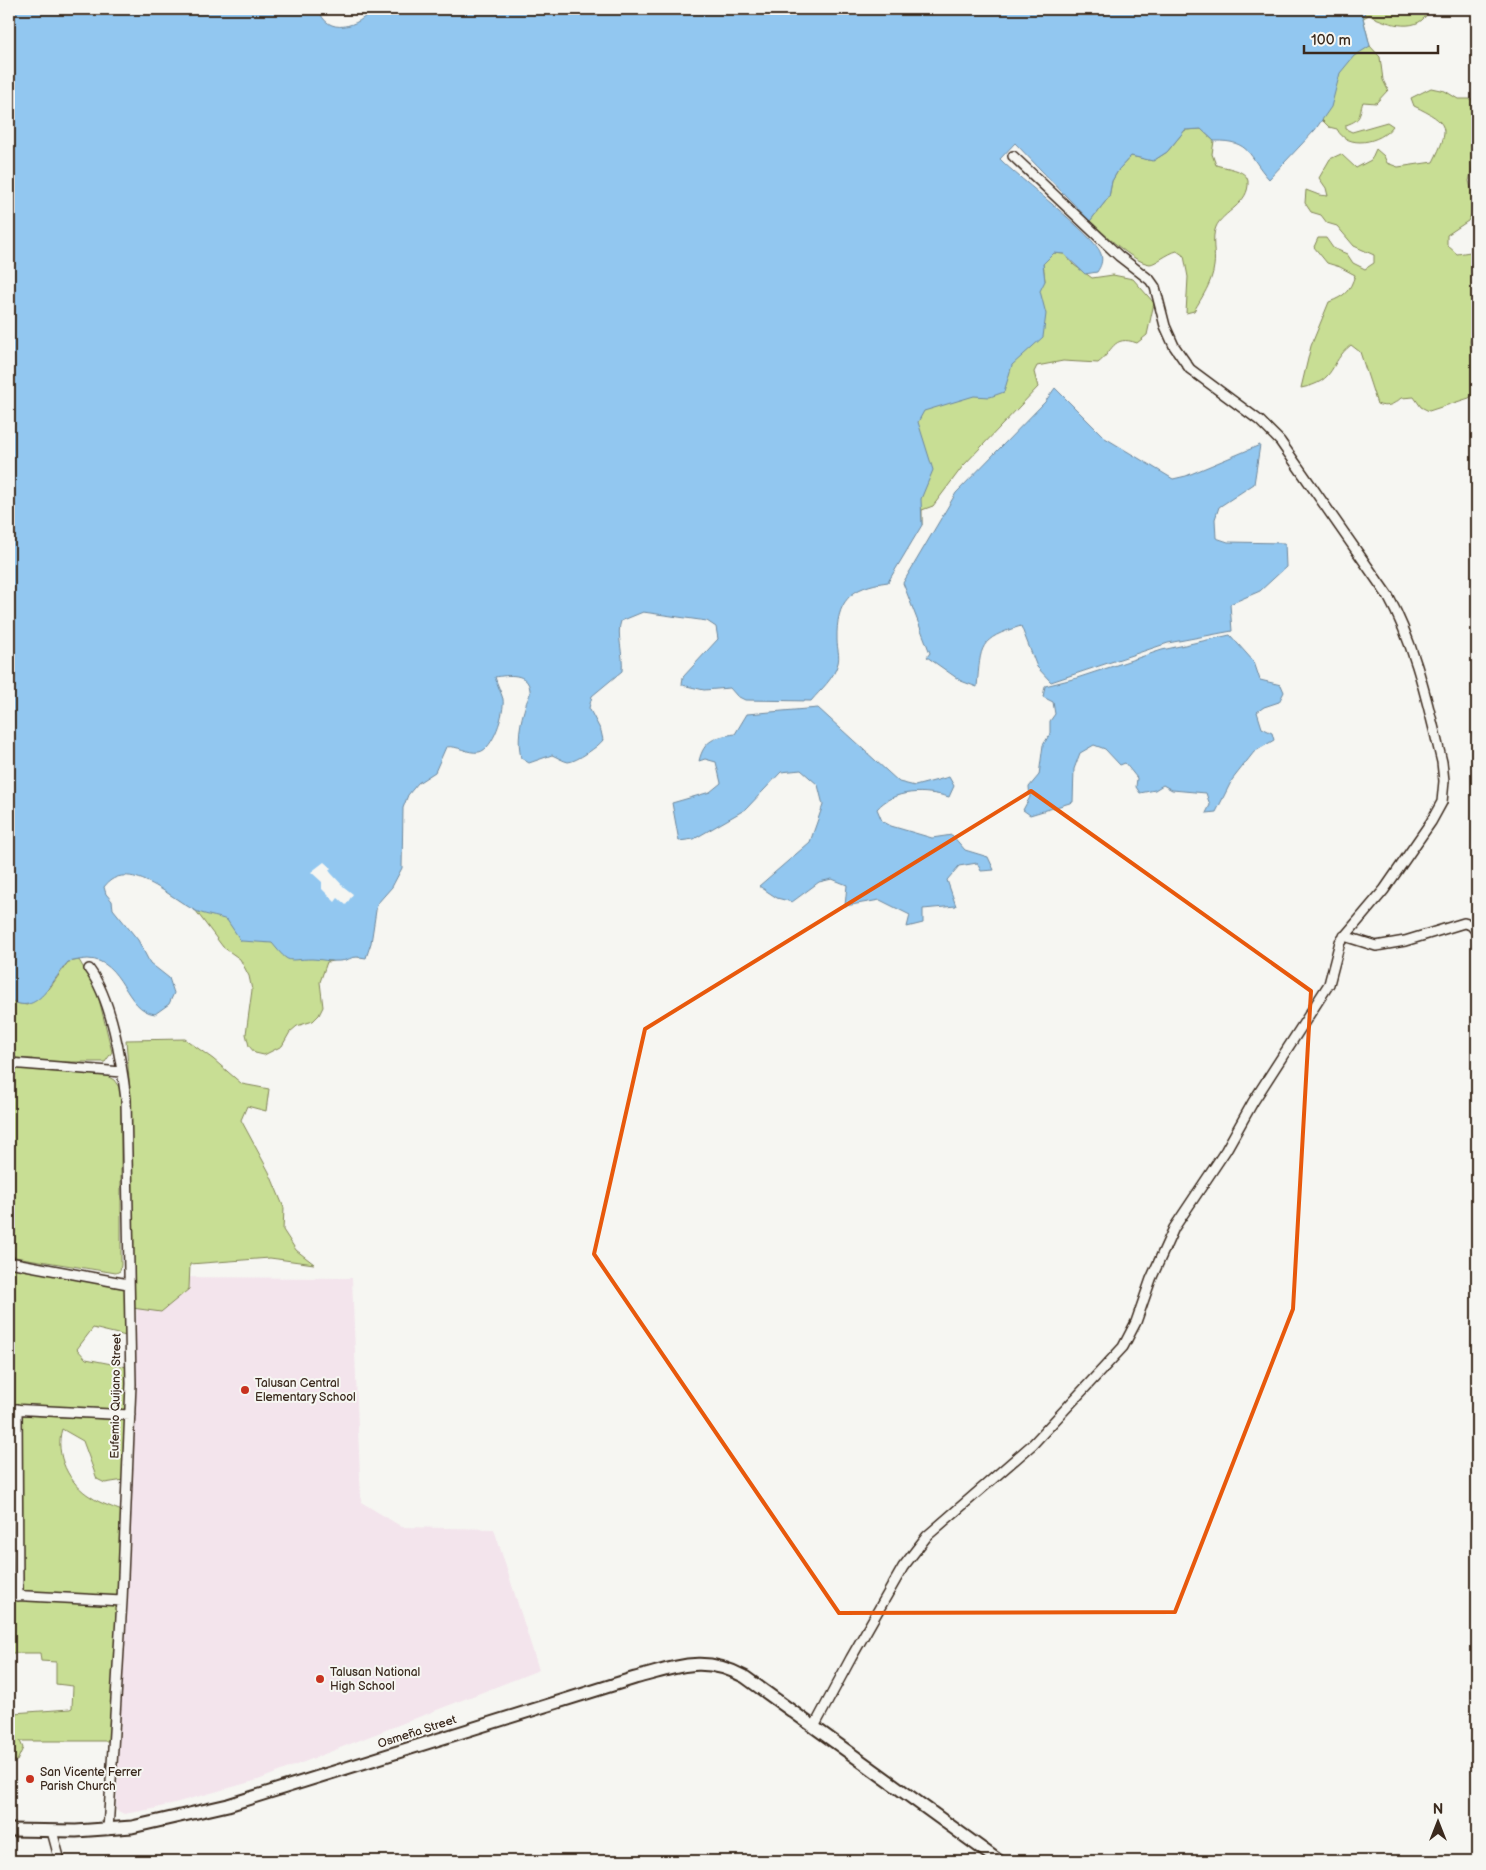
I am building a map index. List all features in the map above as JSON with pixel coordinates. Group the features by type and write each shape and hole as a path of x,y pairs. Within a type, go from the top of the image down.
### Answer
{"main road":[{"name":"Osmeña Street","path":"9,1830 108,1830 158,1822 228,1805 634,1678 693,1664 713,1664 734,1670 999,1861"}],"street":[{"path":"814,1727 903,1567 927,1536 1039,1438 1123,1347 1136,1322 1151,1278 1174,1228 1226,1150 1253,1102 1329,984 1340,942 1384,890 1431,822 1442,802 1444,781 1442,762 1401,620 1388,596 1280,441 1260,422 1190,369 1174,346 1165,326 1155,288 1150,280 1118,256 1013,156"},
{"path":"1344,936 1376,946 1405,941 1464,923 1471,925 1477,932"},
{"name":"Eufemio Quijano Street","path":"89,969 104,992 122,1072 126,1099 130,1415 122,1601 108,1830"},
{"path":"9,1063 122,1072"},
{"path":"9,1262 128,1284"},
{"path":"122,1601 13,1596 13,1409 130,1415"},
{"path":"52,1831 60,1861"}],"highlighted area":[{"path":"1031,791 1311,991 1293,1309 1175,1612 839,1613 594,1254 645,1029"}],"shaded area":[{"path":"138,1277 352,1278 361,1502 402,1527 494,1529 539,1670 258,1780 153,1809 124,1814 116,1810 127,1596"}],"green space":[{"path":"1275,9 1429,9 1425,17 1411,25 1385,22 1369,15 1363,18 1370,46 1380,57 1383,80 1388,90 1376,103 1363,102 1358,119 1346,125 1346,129 1352,132 1387,122 1393,126 1388,132 1373,140 1356,142 1348,140 1337,129 1329,127 1322,120"},
{"path":"1431,88 1445,91 1458,99 1477,99 1477,150 1469,181 1476,206 1468,221 1447,235 1447,245 1457,254 1477,251 1477,324 1470,341 1471,351 1477,360 1477,392 1469,398 1429,411 1421,407 1414,397 1401,398 1387,406 1377,404 1360,352 1351,345 1339,358 1327,376 1313,385 1301,388 1311,346 1329,302 1339,298 1346,292 1355,275 1327,263 1314,247 1318,238 1326,238 1333,248 1347,254 1353,263 1365,269 1374,263 1374,255 1354,246 1337,226 1327,223 1321,215 1311,212 1305,203 1306,190 1328,196 1326,188 1319,178 1330,159 1341,154 1356,168 1371,160 1376,149 1384,156 1387,163 1398,167 1433,162 1442,141 1443,128 1435,117 1414,106 1411,98"},
{"path":"1201,129 1214,141 1212,154 1216,165 1239,171 1248,181 1245,196 1216,227 1211,278 1194,311 1186,313 1188,277 1184,256 1177,251 1152,264 1143,262 1118,246 1090,221 1109,197 1112,181 1119,169 1131,156 1153,161 1167,152 1185,130"},
{"path":"1054,253 1064,254 1074,265 1092,278 1113,275 1133,279 1154,303 1147,335 1137,343 1129,341 1118,342 1098,363 1063,361 1037,366 1034,372 1038,387 963,466 933,506 922,510 922,525 786,511 1045,281 1043,263"},
{"path":"176,875 245,933 360,957 327,962 320,982 323,1007 319,1015 313,1021 297,1026 290,1032 282,1046 264,1055 255,1053 249,1046 246,1034 252,990 249,976 240,959 223,947 196,911 157,886"},
{"path":"79,960 97,991 112,1052 105,1062 36,1062 32,1059 9,1058 9,999 15,1003 27,1005 49,989 68,962"},
{"path":"185,1039 213,1059 242,1084 269,1089 266,1111 247,1106 241,1120 269,1172 284,1208 283,1230 296,1250 314,1264 270,1258 190,1264 189,1289 161,1312 132,1308 130,1092 126,1040"},
{"path":"9,1068 105,1075 114,1080 121,1090 120,1271 116,1273 9,1256"},
{"path":"9,1266 125,1287 126,1336 93,1328 77,1349 86,1359 127,1367 127,1409 120,1411 9,1404"},
{"path":"9,1412 14,1416 14,1593 9,1593"},
{"path":"20,1415 127,1420 124,1480 105,1483 97,1479 83,1441 62,1429 60,1439 60,1448 65,1468 76,1484 103,1504 124,1512 121,1597 23,1591"},
{"path":"9,1599 116,1605 119,1612 110,1741 20,1741 23,1748 17,1761 9,1761 9,1701 13,1701 13,1713 70,1709 72,1708 73,1686 56,1684 56,1662 41,1661 40,1653 9,1653"}],"water":[{"path":"9,9 319,9 323,18 329,23 336,26 344,26 360,21 372,9 1366,9 1363,18 1370,46 1354,56 1340,73 1331,107 1315,130 1269,179 1242,147 1226,141 1214,141 1201,129 1185,130 1167,152 1153,161 1131,156 1119,169 1112,181 1109,197 1090,221 1015,143 1000,159 1086,234 1101,254 1101,266 1097,272 1085,274 1064,254 1054,253 1043,264 1045,281 1040,291 1046,314 1043,337 1012,365 1004,392 990,397 974,396 924,411 918,422 933,470 921,499 922,525 888,582 864,588 848,598 839,615 837,643 839,657 836,669 827,684 811,701 745,700 737,696 730,688 704,690 682,685 683,677 718,639 716,627 707,621 643,612 621,621 619,632 622,671 592,696 589,708 601,731 603,740 587,753 572,761 568,762 552,755 529,763 521,758 519,744 522,718 530,694 528,684 526,680 517,676 495,677 503,699 503,705 497,730 489,745 479,752 446,747 435,772 418,783 408,795 403,808 402,868 392,887 377,904 371,943 366,958 354,957 336,961 289,960 272,943 241,941 227,920 194,910 149,882 137,877 125,876 114,879 104,887 106,894 112,901 113,909 138,940 150,963 169,978 174,993 169,1004 155,1014 145,1011 137,1004 109,967 100,961 88,959 68,962 36,1001 28,1004 19,1004 9,999"},
{"path":"1055,388 1105,438 1173,479 1186,476 1260,445 1254,484 1219,507 1215,519 1216,538 1228,542 1285,543 1286,567 1260,591 1230,604 1232,631 1168,643 1051,682 1037,667 1021,626 1007,631 989,640 984,646 981,653 977,687 961,681 927,657 930,653 903,583 956,493 1045,402"},
{"path":"1230,635 1254,662 1260,680 1281,685 1284,692 1279,702 1264,707 1257,712 1262,728 1272,733 1274,740 1254,752 1232,780 1216,812 1206,813 1210,805 1206,793 1172,790 1163,785 1155,790 1140,793 1136,787 1137,778 1125,763 1120,765 1105,749 1094,745 1080,753 1074,769 1073,802 1030,815 1023,810 1030,797 1029,787 1039,775 1043,745 1050,734 1050,721 1055,714 1053,702 1043,697 1045,686 1077,678 1162,650"},
{"path":"818,708 899,782 915,786 949,777 954,786 949,797 930,793 910,793 892,798 884,802 877,809 882,821 891,826 932,838 952,835 965,850 988,857 994,870 981,871 977,863 959,866 947,880 956,906 923,909 923,923 907,927 910,915 880,900 845,906 847,885 832,879 819,882 792,902 777,898 759,886 810,842 823,805 818,785 801,770 781,772 746,809 694,839 679,841 672,803 710,792 721,783 716,762 705,759 699,761 707,744 716,738 735,734 747,714"}],"pier":[{"path":"324,862 331,868 329,870 331,873 353,894 346,905 338,898 335,902 322,889 322,882 311,872"}],"place":[{"name":"Talusan Central Elementary School","path":"245,1390"},
{"name":"Talusan National High School","path":"320,1679"},
{"name":"San Vicente Ferrer Parish Church","path":"30,1779"}]}
